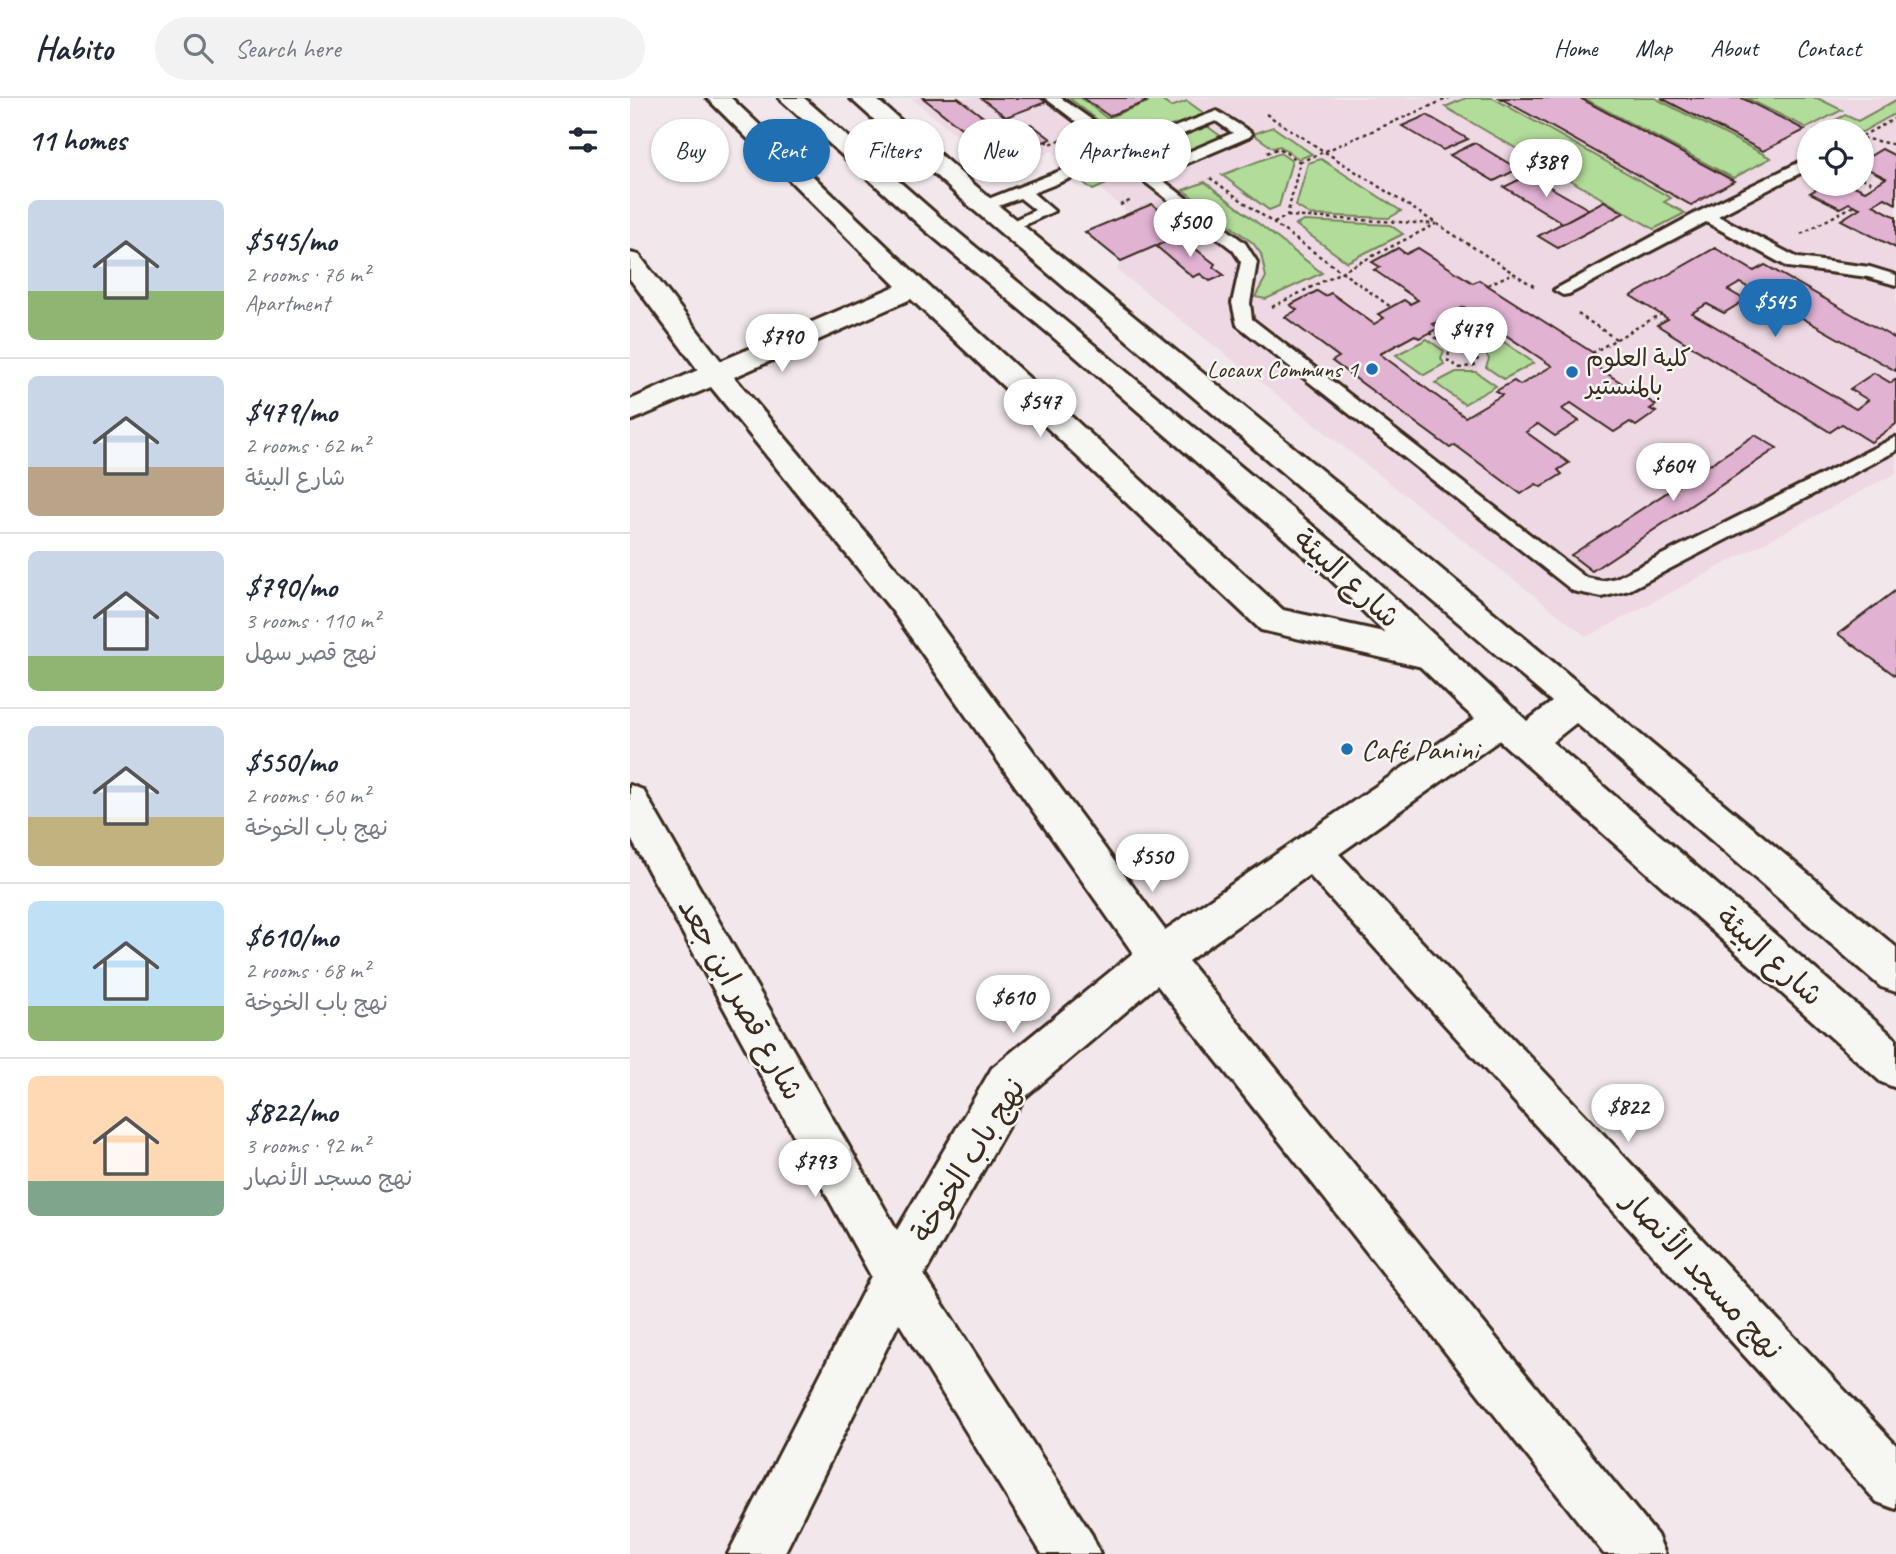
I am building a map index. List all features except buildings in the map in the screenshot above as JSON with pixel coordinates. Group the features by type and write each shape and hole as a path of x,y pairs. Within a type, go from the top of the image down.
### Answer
{"street":[{"path":"718,98 914,288 1273,621 1431,655"},
{"name":"شارع البيئة","path":"790,98 934,225 1063,331 1337,565 1502,719 1896,1067"},
{"name":"شارع البيئة","path":"862,98 984,206 1382,537 1522,659 1577,702 1896,974"},
{"path":"934,225 984,206"},
{"path":"960,247 1010,226"},
{"path":"630,261 718,375 903,600 1160,957 1638,1554"},
{"path":"630,411 914,288"},
{"path":"1502,719 1522,659"},
{"path":"1502,719 1577,702"},
{"name":"نهج باب الخوخة","path":"755,1554 897,1276 1008,1083 1160,957 1502,719"},
{"name":"شارع قصر ابن جعد","path":"630,801 897,1276 1073,1554"},
{"name":"نهج مسجد الأنصار","path":"1311,851 1896,1483"}],"lane":[{"path":"1052,98 1081,119"},
{"path":"1191,125 1217,115 1244,134 1191,157"},
{"path":"1563,290 1797,168"},
{"path":"984,206 1055,178"},
{"path":"1155,182 1239,247 1249,262 1241,303 1243,321 1571,578 1591,588 1613,588 1622,584 1896,443"},
{"path":"1010,226 1046,211 1021,191"},
{"path":"1704,215 1794,263 1830,270 1870,272 1896,280"}],"path":[{"path":"1287,216 1300,162 1449,98"},
{"path":"1263,112 1536,287"},
{"path":"1874,130 1896,118"},
{"path":"1874,140 1896,145"},
{"path":"1191,165 1391,307"},
{"path":"1274,223 1287,216 1437,224"},
{"path":"1243,321 1437,224"},
{"path":"1488,285 1513,273"},
{"path":"1570,309 1616,339"},
{"path":"1592,353 1661,314"},
{"path":"1429,333 1452,349 1463,347 1473,350 1479,356 1478,362 1466,368 1451,364 1447,354 1452,349"}],"shaded area":[{"name":"كلية العلوم بالمنستير","path":"911,98 1896,98 1896,473 1587,637 1117,270 1121,260 1085,232 1129,213 1091,182 1191,182 1191,119 1055,119 1055,153 1052,151 1041,155 1041,119 958,119 958,136 944,125 944,119 937,119"}],"green space":[{"path":"1069,98 1081,98 1107,118 1148,102 1143,98 1158,98 1171,107 1187,101 1205,114 1191,120 1096,119"},
{"path":"1466,98 1493,98 1671,198 1664,202 1685,213 1654,229 1445,107"},
{"path":"1583,98 1655,98 1771,158 1733,178"},
{"path":"1746,98 1817,98 1842,110 1824,119 1797,119 1797,123"},
{"path":"1896,100 1896,113 1874,125 1874,119 1862,119"},
{"path":"1845,115 1854,119 1837,119"},
{"path":"1204,124 1222,137 1191,149 1191,129"},
{"path":"1273,127 1312,154 1299,159 1280,146 1273,148 1253,134"},
{"path":"1280,153 1292,161 1279,206 1269,210 1222,175"},
{"path":"1321,159 1401,211 1389,218 1311,215 1296,206 1308,163"},
{"path":"1083,182 1111,182 1093,190"},
{"path":"1205,182 1322,273 1266,299 1255,297 1266,277 1261,254 1253,243 1183,190"},
{"path":"1304,221 1390,225 1403,234 1347,262 1296,225"},
{"path":"1465,317 1493,335 1470,344 1457,344 1436,333"},
{"path":"1427,339 1444,351 1441,358 1444,364 1424,375 1396,355"},
{"path":"1504,342 1534,363 1504,379 1486,367 1489,359 1485,352"},
{"path":"1456,372 1476,372 1496,386 1464,404 1435,383"}],"place":[{"name":"Locaux Communs 1","path":"1372,369"},
{"name":"كلية العلوم بالمنستير","path":"1572,372"},
{"name":"Café Panini","path":"1347,749"}]}
